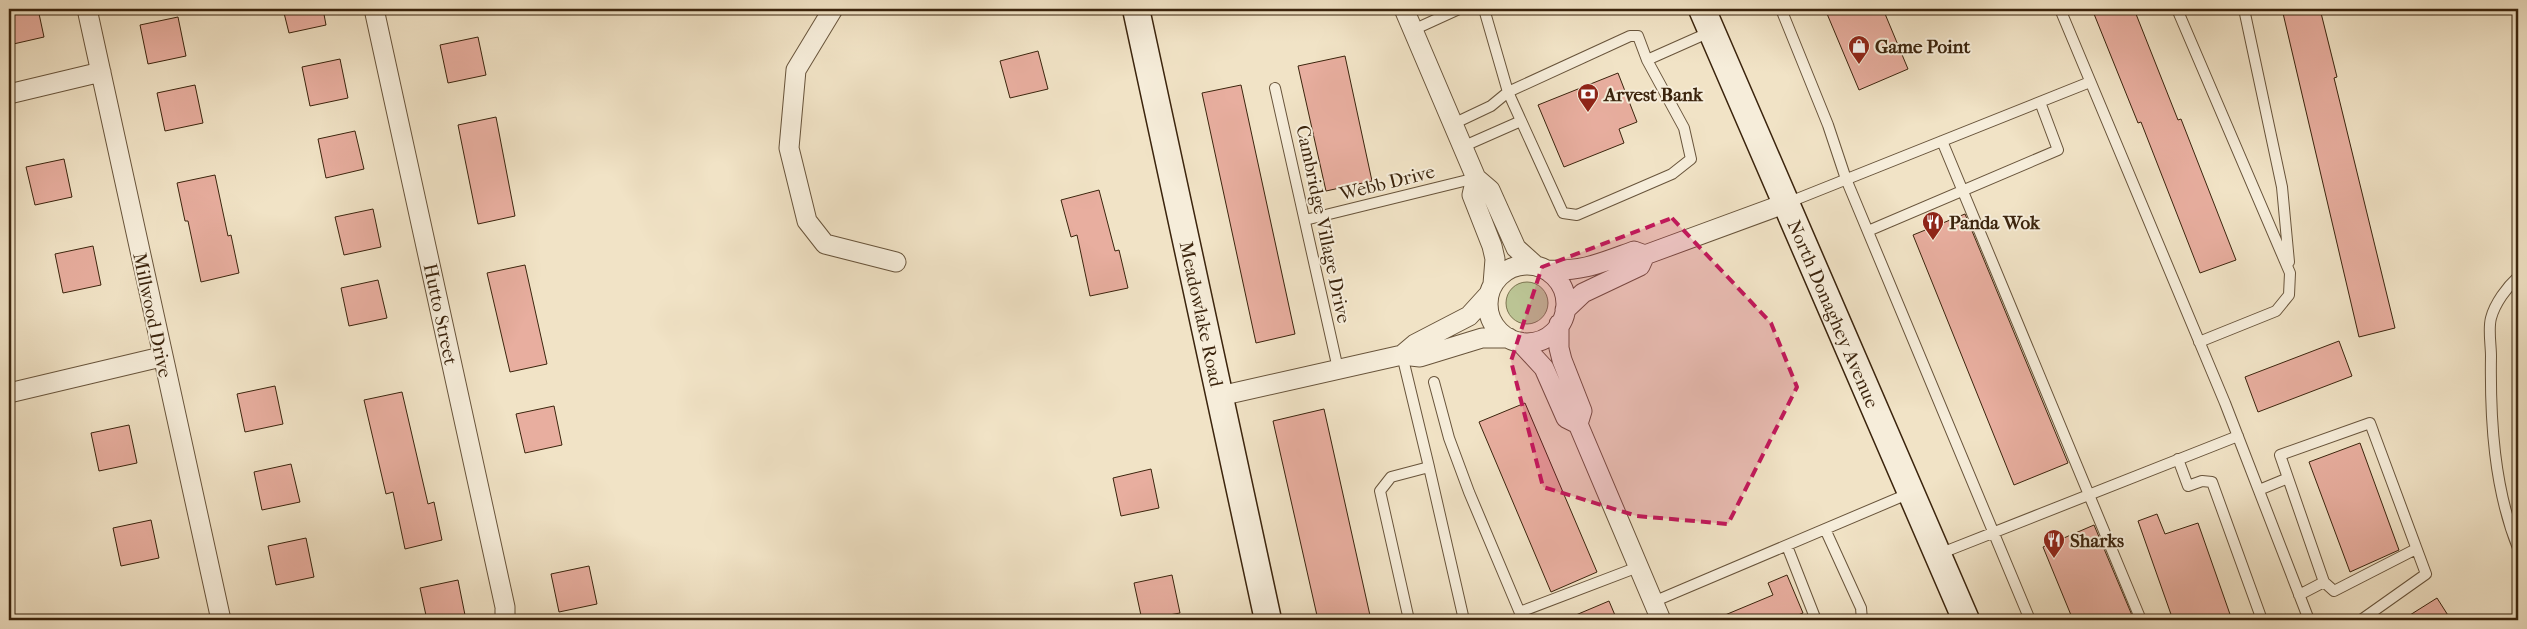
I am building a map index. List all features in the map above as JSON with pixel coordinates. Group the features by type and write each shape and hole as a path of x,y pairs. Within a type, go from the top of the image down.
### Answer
{"street":[{"name":"Millwood Drive","path":"87,9 220,620"},
{"name":"Hutto Street","path":"374,9 505,607 505,620"},
{"path":"834,9 796,70 789,148 807,221 825,244 896,262"},
{"name":"Meadowlake Road","path":"1136,9 1268,620"},
{"path":"1404,9 1476,178 1490,190 1516,248 1555,278 1561,287 1565,298 1560,354 1582,411 1578,424 1660,620"},
{"name":"North Donaghey Avenue","path":"1706,20 1784,204 1966,620"},
{"path":"9,94 101,72"},
{"path":"1476,178 1472,195 1492,246 1495,259 1488,305 1492,320 1498,329 1515,340 1544,368 1566,418 1578,424"},
{"path":"1402,355 1415,344 1469,316 1509,269 1520,265 1579,270 1634,251 1645,255 1784,204"},
{"path":"1220,396 1402,355 1420,357 1476,339 1542,339 1583,293 1640,266 1645,255"},
{"path":"9,393 162,357"}],"lane":[{"path":"1413,30 1459,9"},
{"path":"1452,124 1491,106 1508,92 1630,36 1638,36 1647,60 1684,128 1691,159 1672,174 1577,215 1563,213 1508,92 1484,9"},
{"path":"1781,9 1828,125 1846,179 2030,620"},
{"path":"2060,9 2238,436 2309,620"},
{"path":"2177,9 2290,273"},
{"path":"2199,342 2276,311 2289,295 2290,273 2282,187 2244,9"},
{"path":"1647,60 1706,20"},
{"path":"1784,204 2090,82"},
{"name":"Cambridge Village Drive","path":"1275,88 1338,369"},
{"path":"1868,231 2058,150 2040,102"},
{"path":"1462,147 1521,121"},
{"path":"1942,141 2141,620"},
{"name":"Webb Drive","path":"1305,220 1476,178"},
{"path":"2518,277 2501,297 2491,319 2490,395 2493,445 2509,526 2518,548"},
{"path":"1402,355 1464,620"},
{"path":"1434,382 1449,438 1468,492 1522,616 1638,568"},
{"path":"2361,620 2426,574 2370,424 2280,455 2324,582 2334,590 2416,549"},
{"path":"1937,554 2238,436"},
{"path":"2178,460 2188,486 2202,481 2212,482 2262,620"},
{"path":"1409,620 1380,491 1392,477 1429,468"},
{"path":"2259,490 2288,478"},
{"path":"1653,602 1910,492"},
{"path":"1825,529 1861,608 1862,620"},
{"path":"1787,546 1816,620"},
{"path":"2299,595 2324,582"}],"highlighted area":[{"path":"1672,218 1771,323 1797,387 1728,524 1637,516 1543,487 1511,361 1542,267"}],"green space":[{"path":"1523,282 1531,282 1542,288 1548,303 1542,318 1531,324 1523,324 1512,318 1506,307 1506,299 1512,288"}],"building":[{"path":"9,9 38,9 44,37 9,45"},
{"path":"283,9 323,9 326,25 289,33"},
{"path":"1825,9 1883,9 1908,69 1859,90"},
{"path":"2092,9 2134,9 2178,120 2181,119 2236,260 2200,273 2141,122 2138,123"},
{"path":"2282,9 2320,9 2337,77 2334,78 2395,328 2359,337"},
{"path":"178,17 186,56 148,64 140,25"},
{"path":"478,37 486,75 448,83 440,45"},
{"path":"1038,51 1048,89 1010,98 1000,61"},
{"path":"1345,56 1372,181 1326,191 1298,66"},
{"path":"340,59 348,98 310,106 302,67"},
{"name":"Arvest Bank","path":"1618,73 1637,122 1619,129 1624,143 1564,167 1538,105"},
{"path":"195,85 203,123 165,131 157,93"},
{"path":"1241,85 1295,334 1256,343 1202,93"},
{"path":"496,117 515,216 478,224 458,125"},
{"path":"355,131 364,169 326,178 318,139"},
{"path":"64,159 72,197 35,205 26,167"},
{"path":"215,175 228,236 231,235 239,273 201,282 188,221 185,221 177,183"},
{"path":"1099,190 1115,251 1119,250 1128,288 1090,296 1077,235 1071,237 1061,200"},
{"path":"373,209 381,247 344,255 335,217"},
{"path":"1965,214 2068,463 2014,485 1913,235"},
{"path":"93,246 101,285 63,293 55,254"},
{"path":"525,265 547,364 510,372 487,273"},
{"path":"378,280 387,318 349,326 341,288"},
{"path":"2339,341 2352,376 2258,412 2245,377"},
{"path":"275,386 283,424 245,432 237,394"},
{"path":"402,392 428,504 434,502 442,540 405,549 393,492 386,494 364,400"},
{"path":"1525,403 1597,572 1551,592 1479,422"},
{"path":"554,406 562,445 525,453 516,414"},
{"path":"1324,409 1371,620 1318,620 1273,421"},
{"path":"129,425 137,463 99,471 91,433"},
{"path":"2360,443 2399,550 2350,572 2309,462"},
{"path":"291,464 300,502 262,510 254,472"},
{"path":"1151,469 1159,508 1121,516 1113,478"},
{"path":"2157,514 2165,534 2198,523 2232,620 2173,620 2138,521"},
{"path":"151,520 159,558 121,566 113,528"},
{"path":"2094,525 2134,620 2073,620 2043,547"},
{"path":"306,538 314,577 276,585 268,546"},
{"path":"589,566 597,604 559,612 551,574"},
{"path":"1172,575 1180,613 1142,620 1134,583"},
{"path":"1787,575 1803,613 1786,620 1713,620 1773,595 1768,583"},
{"path":"458,580 466,620 427,620 420,588"},
{"path":"2437,598 2451,620 2402,620"},
{"path":"1609,601 1617,620 1564,620"}],"place":[{"name":"Game Point","path":"1859,65"},
{"name":"Arvest Bank","path":"1588,113"},
{"name":"Panda Wok","path":"1933,241"},
{"name":"Sharks","path":"2054,559"}]}
